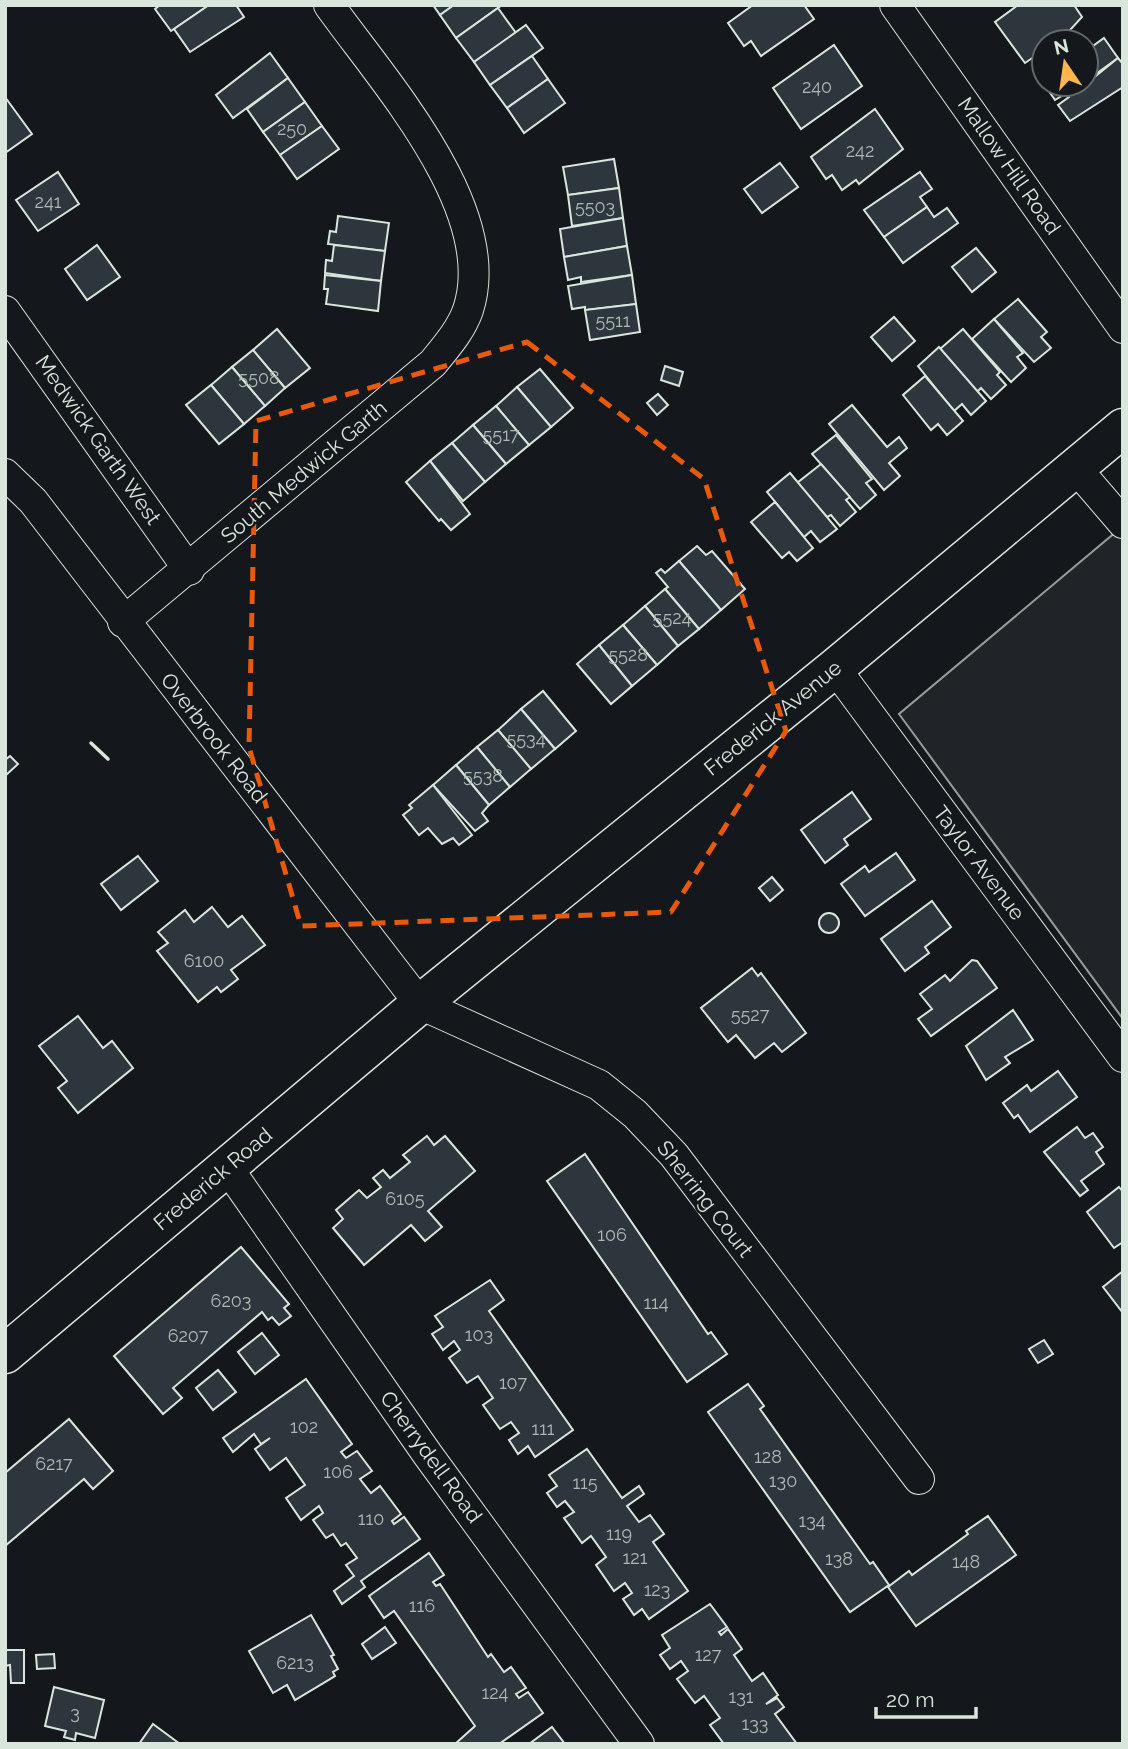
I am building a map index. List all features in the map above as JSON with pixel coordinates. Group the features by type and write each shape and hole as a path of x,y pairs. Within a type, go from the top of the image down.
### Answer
{"main road":[{"name":"Frederick Avenue","path":"420,1004 835,668 1123,428"},
{"name":"Frederick Road","path":"5,1354 420,1004"}],"street":[{"name":"South Medwick Garth","path":"123,622 189,570 433,363 454,338 468,309 472,271 468,232 455,190 432,148 329,5"},
{"name":"Mallow Hill Road","path":"895,5 1123,328"},
{"name":"Medwick Garth West","path":"5,311 189,570"},
{"path":"1075,467 1123,523"},
{"name":"Overbrook Road","path":"5,474 33,501 123,622 420,1004"},
{"name":"Taylor Avenue","path":"835,668 1123,1057"},
{"name":"Sherring Court","path":"420,1004 599,1084 635,1114 674,1155 919,1479"},
{"name":"Cherrydell Road","path":"227,1167 428,1455 639,1744"}],"highlighted area":[{"path":"527,342 704,479 786,731 671,912 301,926 249,747 256,421"}],"shaded area":[{"path":"1123,526 1123,1019 899,714"}],"building":[{"path":"160,5 209,5 171,31 155,9"},
{"path":"209,5 236,5 244,17 190,52 174,29"},
{"path":"433,5 454,5 440,15"},
{"path":"454,5 502,5 456,38 440,15"},
{"path":"753,5 804,5 814,19 761,56 751,41 744,46 728,23"},
{"path":"1018,5 1074,5 1082,17 1072,28 1030,28 1030,60 1025,63 995,22"},
{"path":"498,8 516,33 474,62 456,38"},
{"path":"526,25 543,48 490,85 474,62"},
{"path":"1104,38 1118,58 1100,71 1100,41"},
{"path":"834,45 862,86 801,129 773,88"},
{"path":"270,53 288,78 233,118 216,95"},
{"path":"532,56 548,79 507,108 490,85"},
{"path":"1118,58 1123,64 1123,87 1070,121 1058,105 1068,98 1100,98 1100,73"},
{"path":"288,78 305,102 263,132 247,109"},
{"path":"548,79 565,103 524,133 507,108"},
{"path":"5,97 32,134 5,153"},
{"path":"305,102 322,126 280,155 263,132"},
{"path":"875,109 903,149 859,184 856,180 842,190 832,175 826,179 811,157"},
{"path":"322,126 339,149 297,179 280,155"},
{"path":"614,159 619,188 568,195 563,167"},
{"path":"780,163 798,187 762,213 744,189"},
{"path":"58,172 79,204 38,231 16,200"},
{"path":"920,172 932,189 920,197 927,207 884,237 864,210"},
{"path":"619,188 623,218 572,226 568,195"},
{"path":"927,207 934,217 947,208 958,223 903,263 884,237"},
{"path":"338,216 389,223 385,251 328,244 330,231 336,232"},
{"path":"623,218 627,246 564,257 560,229"},
{"path":"97,245 120,277 87,300 65,269"},
{"path":"334,245 385,251 381,281 325,273 326,260 332,261"},
{"path":"627,246 632,275 581,282 581,277 568,280 564,257"},
{"path":"976,248 996,272 972,292 952,267"},
{"path":"325,275 381,281 378,311 326,304 328,289 324,289"},
{"path":"632,275 636,304 572,309 568,286"},
{"path":"1018,299 1047,332 1041,337 1051,348 1034,362 994,319"},
{"path":"636,304 640,332 590,340 585,310"},
{"path":"894,317 915,341 892,361 871,337"},
{"path":"994,319 1023,353 1017,357 1026,368 1011,382 972,339"},
{"path":"277,329 310,368 285,388 253,350"},
{"path":"963,329 1000,372 997,375 1006,385 991,399 981,388 977,392 940,349"},
{"path":"939,347 986,401 971,415 962,404 954,411 918,366"},
{"path":"253,350 285,388 265,406 232,367"},
{"path":"665,366 683,372 679,386 661,380"},
{"path":"232,367 265,406 244,424 211,385"},
{"path":"540,369 573,408 551,427 517,387"},
{"path":"925,376 963,421 947,435 938,424 931,430 903,395"},
{"path":"211,385 244,424 219,444 186,405"},
{"path":"517,387 551,427 529,445 496,406"},
{"path":"658,394 668,405 657,415 647,403"},
{"path":"852,405 887,447 899,437 907,448 889,463 900,476 884,490 829,424"},
{"path":"496,406 529,445 506,464 473,425"},
{"path":"473,425 506,464 485,482 452,443"},
{"path":"836,435 872,479 866,483 876,495 860,509 812,454"},
{"path":"452,443 485,482 463,501 430,461"},
{"path":"430,461 470,514 451,530 441,519 439,521 406,482"},
{"path":"821,464 850,497 846,500 856,512 840,526 831,515 827,517 797,483"},
{"path":"790,473 837,529 820,542 811,531 804,537 767,492"},
{"path":"775,502 813,548 797,561 789,552 782,558 751,522"},
{"path":"697,546 706,555 712,551 745,589 721,610 679,561"},
{"path":"679,561 721,610 699,629 665,589 668,587 656,573 661,569 665,573"},
{"path":"665,589 699,629 678,646 645,606"},
{"path":"645,606 678,646 657,665 623,625"},
{"path":"623,625 657,665 632,686 599,645"},
{"path":"599,645 632,686 611,704 577,664"},
{"path":"543,691 576,731 555,749 521,709"},
{"path":"521,709 555,749 531,769 498,730"},
{"path":"498,730 531,769 510,787 477,747"},
{"path":"477,747 510,787 489,805 456,765"},
{"path":"10,756 18,764 5,776 5,760"},
{"path":"456,765 489,805 482,813 488,821 475,831 433,785"},
{"path":"433,785 472,835 459,845 453,838 442,844 428,828 419,835 403,815 412,808 409,805"},
{"path":"852,792 871,819 844,839 848,845 825,863 801,830"},
{"path":"896,853 915,880 865,916 841,884 865,866 869,872"},
{"path":"138,856 158,881 121,910 101,884"},
{"path":"772,877 783,890 770,901 759,888"},
{"path":"932,901 951,927 925,947 929,953 905,971 881,939"},
{"path":"212,907 228,927 242,916 265,945 231,970 238,979 221,992 217,987 198,1002 157,951 168,943 158,932 185,910 194,922"},
{"path":"829,913 836,916 839,923 836,930 829,933 822,930 819,923 822,916"},
{"path":"972,960 977,961 997,988 931,1036 918,1019 932,1009 920,994 945,975 950,981"},
{"path":"752,968 758,976 761,973 806,1033 782,1052 774,1043 755,1058 736,1035 728,1042 701,1008"},
{"path":"1013,1010 1033,1040 1005,1057 1010,1063 986,1080 966,1046"},
{"path":"78,1016 103,1048 112,1041 133,1068 78,1113 58,1088 67,1081 39,1046"},
{"path":"1058,1071 1077,1097 1030,1132 1018,1115 1014,1118 1003,1103 1027,1085 1031,1091"},
{"path":"1077,1127 1085,1138 1093,1133 1103,1147 1096,1152 1104,1164 1081,1181 1088,1190 1080,1196 1044,1152"},
{"path":"427,1136 434,1145 445,1136 475,1171 428,1211 442,1227 425,1241 411,1225 364,1265 333,1228 343,1219 336,1210 359,1190 367,1198 381,1187 373,1178 383,1170 390,1178 410,1162 403,1155"},
{"path":"585,1154 708,1334 711,1332 727,1354 687,1382 547,1181"},
{"path":"1119,1187 1123,1192 1123,1242 1114,1248 1087,1212"},
{"path":"241,1247 289,1304 284,1308 291,1316 279,1325 272,1317 268,1320 262,1312 173,1388 182,1398 163,1414 114,1356"},
{"path":"1123,1271 1123,1313 1103,1287"},
{"path":"490,1280 504,1300 489,1311 573,1430 535,1457 528,1446 518,1454 509,1440 519,1433 511,1422 500,1429 483,1405 493,1398 478,1376 467,1383 449,1358 460,1350 454,1341 443,1350 432,1334 443,1327 435,1316"},
{"path":"262,1333 279,1355 255,1374 238,1352"},
{"path":"1044,1340 1053,1354 1038,1363 1029,1349"},
{"path":"218,1370 236,1392 213,1410 196,1388"},
{"path":"306,1379 352,1444 341,1452 346,1458 357,1451 372,1471 360,1479 371,1493 380,1486 401,1514 392,1521 394,1524 404,1517 420,1539 361,1581 365,1587 342,1604 334,1591 354,1576 346,1565 357,1558 346,1543 341,1546 333,1534 326,1538 313,1520 323,1513 319,1506 301,1520 286,1498 305,1485 286,1458 270,1470 255,1449 270,1438 261,1444 254,1434 233,1452 223,1438"},
{"path":"748,1384 764,1406 760,1409 870,1564 873,1562 889,1585 850,1612 708,1412"},
{"path":"69,1419 113,1471 93,1489 84,1479 5,1546 5,1473"},
{"path":"587,1449 622,1498 639,1486 644,1494 627,1506 639,1522 650,1515 664,1534 653,1542 688,1591 649,1619 642,1609 634,1615 623,1599 632,1593 625,1583 614,1591 596,1565 606,1557 591,1536 582,1543 564,1518 574,1512 565,1501 557,1507 547,1493 557,1486 549,1475"},
{"path":"988,1516 1016,1555 916,1626 888,1587 909,1571 912,1575"},
{"path":"429,1553 444,1575 433,1582 436,1586 440,1584 488,1657 491,1654 504,1672 511,1667 526,1688 516,1694 519,1698 528,1692 543,1713 499,1744 455,1744 475,1726 394,1611 384,1618 369,1596"},
{"path":"710,1604 727,1627 719,1632 721,1635 728,1629 742,1649 734,1655 752,1681 763,1673 778,1695 766,1704 777,1698 784,1707 775,1714 797,1744 724,1744 710,1725 720,1718 704,1696 695,1703 677,1679 688,1671 681,1661 670,1669 660,1655 670,1648 662,1635"},
{"path":"311,1615 334,1655 331,1656 338,1669 333,1672 335,1676 295,1700 287,1685 273,1693 249,1651"},
{"path":"385,1627 396,1643 372,1659 362,1644"},
{"path":"5,1650 24,1650 24,1683 11,1683 10,1665 5,1666"},
{"path":"54,1654 55,1668 37,1669 36,1655"},
{"path":"54,1687 104,1700 95,1738 76,1733 75,1740 64,1737 66,1731 45,1726"},
{"path":"153,1724 180,1744 139,1744"},
{"path":"552,1727 565,1744 529,1744"}],"wall":[{"path":"91,743 108,759"}]}
